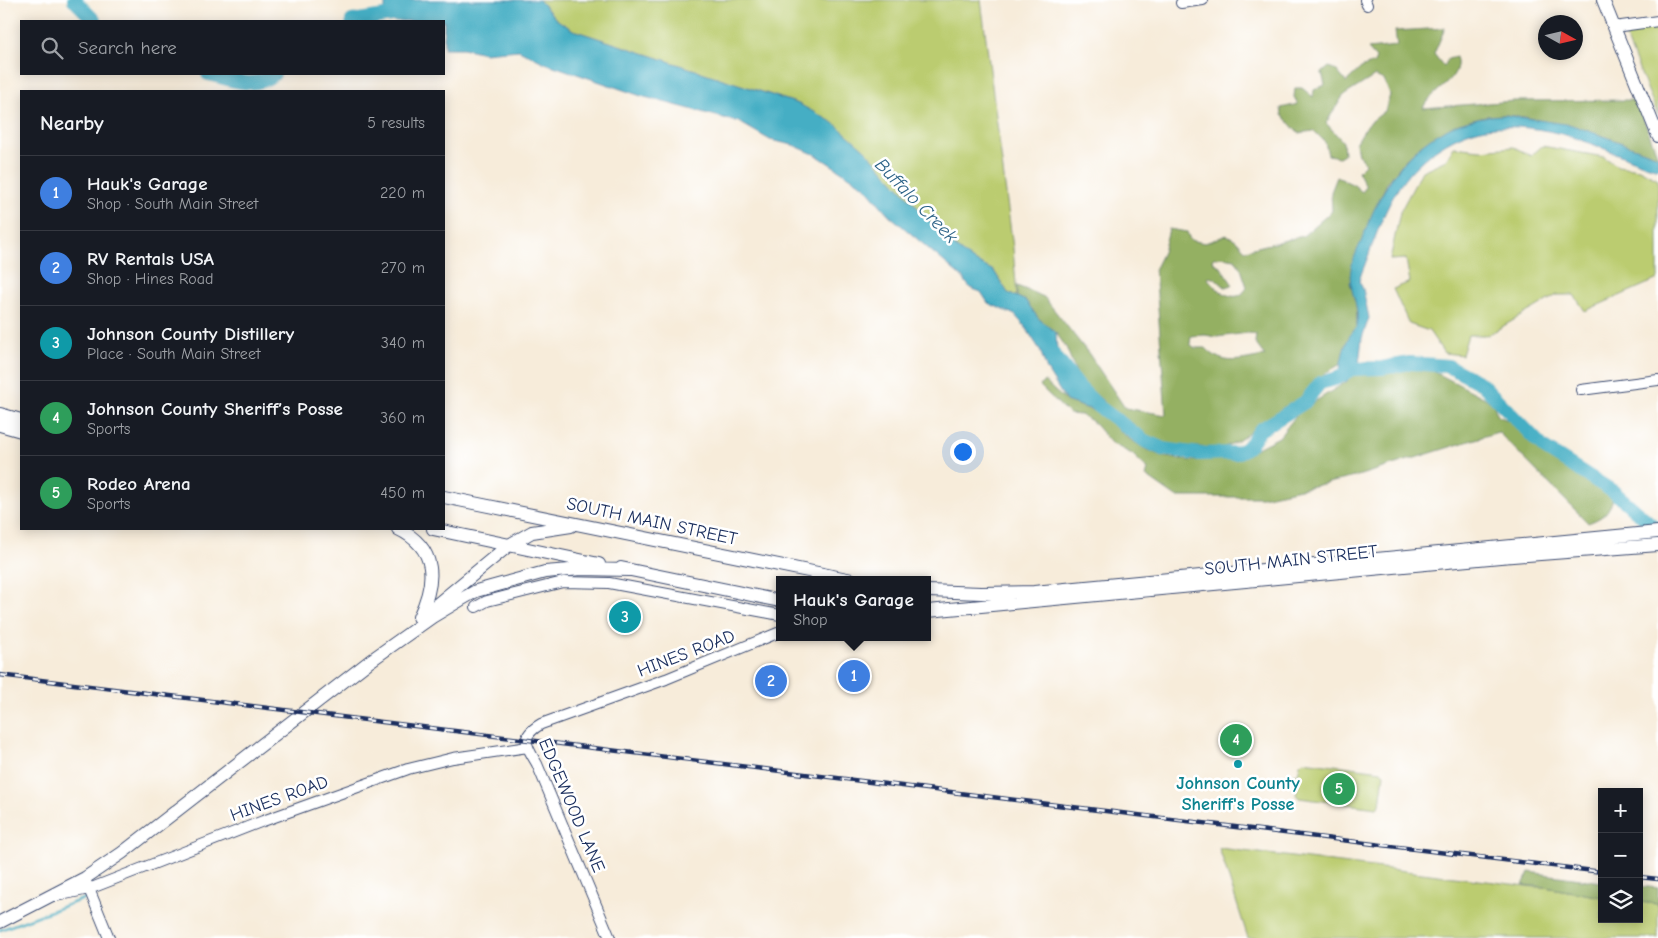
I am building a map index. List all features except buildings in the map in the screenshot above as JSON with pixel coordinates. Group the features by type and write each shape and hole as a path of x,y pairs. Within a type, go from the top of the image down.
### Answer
{"main road":[{"path":"1603,0 1658,136"},
{"path":"0,414 20,420"},
{"path":"0,425 20,431"},
{"name":"SOUTH MAIN STREET","path":"445,497 823,576"},
{"path":"370,661 509,545 532,532 545,528 583,525"},
{"path":"399,530 418,543 430,565 431,589 417,620"},
{"path":"438,530 776,600"},
{"name":"SOUTH MAIN STREET","path":"931,591 1020,593 1162,584 1500,557 1592,545 1658,532"},
{"name":"SOUTH MAIN STREET","path":"1592,545 1658,545"},
{"path":"0,922 48,898 83,884 370,661 432,616 476,591 511,580 559,570 629,570"},
{"name":"SOUTH MAIN STREET","path":"931,611 1162,584"}],"street":[{"path":"1181,3 1203,0"},
{"path":"1614,27 1658,21"},
{"path":"1581,390 1658,380"},
{"path":"476,607 486,600 563,582 609,583 776,614"},
{"name":"HINES ROAD","path":"604,702 776,634"},
{"name":"EDGEWOOD LANE","path":"604,702 532,729 526,739 610,938"},
{"name":"HINES ROAD","path":"83,884 408,769 453,758 528,747"},
{"path":"83,884 109,938"}],"green space":[{"path":"539,0 981,0 1013,248 1017,297 1008,293 994,271 972,260 949,242 865,150 799,104 573,30 556,19"},
{"path":"1658,26 1658,115 1624,33 1626,30"},
{"path":"1445,28 1434,54 1444,67 1448,59 1456,57 1457,65 1455,72 1423,108 1514,101 1636,100 1658,156 1600,135 1525,117 1485,116 1459,123 1421,145 1405,160 1387,183 1368,224 1350,283 1356,298 1357,326 1349,338 1341,364 1312,384 1299,401 1284,407 1238,441 1222,448 1174,446 1146,436 1132,423 1120,417 1078,377 1066,347 1056,333 1038,318 1026,301 1017,297 1017,286 1044,297 1089,354 1125,408 1166,415 1155,268 1163,252 1169,229 1187,232 1190,240 1205,243 1227,235 1236,240 1245,250 1303,236 1332,211 1331,192 1337,177 1354,185 1362,192 1366,187 1358,171 1366,163 1358,155 1356,143 1368,124 1385,111 1390,95 1384,80 1375,76 1343,96 1326,123 1343,142 1344,154 1339,157 1328,155 1325,142 1314,131 1298,133 1282,115 1281,108 1298,104 1294,97 1295,88 1302,88 1313,97 1314,90 1325,85 1322,73 1329,67 1336,70 1346,82 1361,68 1374,63 1376,58 1368,49 1397,46 1395,31","holes":["1213,258 1235,259 1241,269 1247,287 1238,296 1232,296 1221,291 1207,277 1215,278 1225,287 1233,285 1220,266 1214,263","1248,333 1256,334 1255,343 1265,356 1233,361 1226,360 1219,358 1206,348 1195,348 1190,344 1191,336 1205,335 1217,337"]},
{"path":"1542,146 1604,157 1618,166 1639,169 1658,179 1658,279 1585,311 1574,295 1557,295 1488,335 1468,335 1462,355 1444,353 1429,331 1409,324 1393,289 1410,282 1406,259 1390,260 1400,212 1422,171 1446,160 1454,147 1480,150 1514,147 1531,156"},
{"path":"1427,368 1485,398 1493,404 1498,416 1510,421 1521,430 1528,441 1576,475 1591,482 1613,498 1607,511 1601,517 1588,523 1498,432 1351,478 1262,497 1176,497 1146,476 1148,469 1132,454 1111,443 1092,421 1081,415 1069,414 1040,386 1044,381 1066,401 1098,412 1128,438 1147,450 1165,457 1192,461 1245,454 1279,437 1300,411 1346,382 1350,374"},
{"path":"1303,761 1381,771 1384,774 1380,805 1377,808 1299,798 1296,795 1298,783 1291,782 1292,774 1298,774 1300,764"},
{"path":"1219,848 1545,887 1598,896 1598,923 1643,923 1643,902 1658,904 1658,938 1248,938"},
{"path":"1529,872 1598,881 1598,896 1545,887 1523,885"},
{"path":"1643,886 1658,888 1658,904 1643,902"}],"water":[{"path":"385,0 539,0 556,19 573,30 799,104 834,123 865,150 949,242 972,260 994,271 1008,293 1026,301 1038,318 1056,333 1059,360 1063,369 1075,381 1103,401 1098,412 1066,401 1047,370 1040,350 1015,315 988,303 981,292 970,288 963,278 889,215 864,186 816,155 793,145 770,140 739,122 641,96 545,63 519,50 484,53 463,48 445,48 445,20 385,20"},
{"path":"1505,115 1572,125 1658,156 1658,169 1569,136 1539,129 1517,127 1496,127 1473,131 1460,136 1435,151 1413,170 1396,192 1378,231 1359,281 1363,289 1369,318 1362,338 1359,364 1346,382 1340,377 1341,362 1347,341 1357,326 1357,310 1350,276 1351,269 1384,190 1398,169 1414,152 1433,137 1454,125 1478,118"}],"waterway":[{"name":"Buffalo Creek","path":"74,0 94,20"},
{"name":"Buffalo Creek","path":"358,20 404,13"},
{"name":"Buffalo Creek","path":"212,75 233,81 250,83 258,82 272,75"},
{"name":"Buffalo Creek","path":"1047,346 1080,388 1098,406 1145,441 1163,449 1200,454 1236,453 1243,450 1249,446 1260,430 1305,402 1320,383 1335,379 1352,369 1382,368 1410,363 1448,366 1482,384 1544,448 1614,492 1658,530"},
{"path":"0,930 86,898"}],"railway":[{"path":"0,675 1598,872"},
{"path":"1643,877 1658,879"}],"place":[{"name":"Johnson County Distillery","path":"625,617"},
{"name":"Hauk's Garage","path":"854,676"},
{"name":"RV Rentals USA","path":"771,681"},
{"name":"Johnson County Sheriff’s Posse","path":"1236,740"},
{"name":"Johnson County Sheriff's Posse","path":"1238,764"},
{"name":"Rodeo Arena","path":"1339,789"}]}
